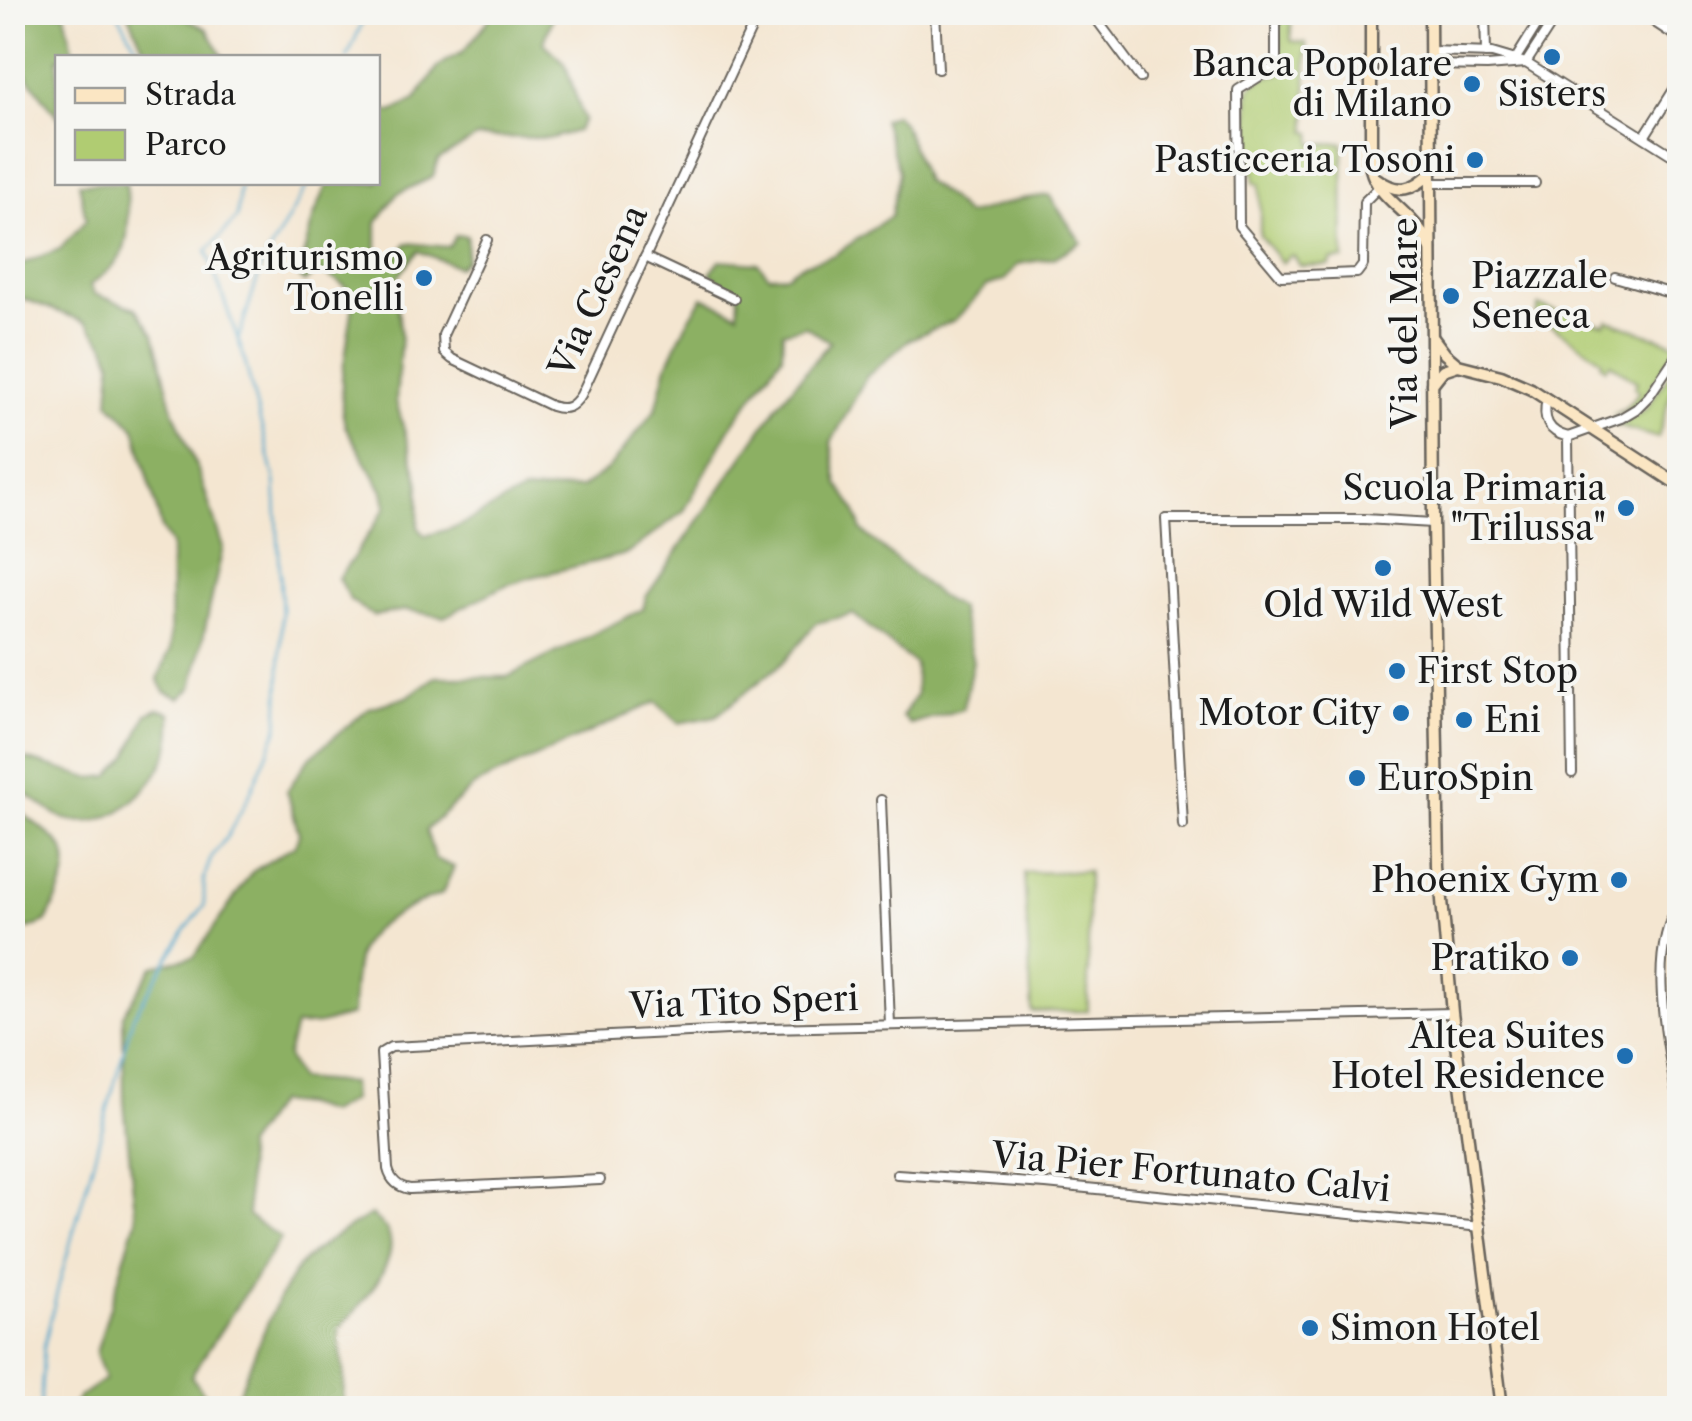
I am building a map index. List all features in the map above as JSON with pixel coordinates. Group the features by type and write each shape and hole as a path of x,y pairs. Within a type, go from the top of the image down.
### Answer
{"main road":[{"path":"1371,12 1373,176 1378,188 1412,220 1432,250"},
{"name":"Via del Mare","path":"1430,12 1438,841 1452,1012 1502,1408"},
{"path":"1373,176 1403,190 1431,178"},
{"path":"1412,220 1432,204"},
{"path":"1412,220 1432,227"},
{"path":"1433,337 1444,354 1458,364 1509,378 1680,486"},
{"path":"1432,384 1442,370 1458,364"}],"street":[{"name":"Via Cesena","path":"487,240 443,335 442,348 452,359 552,406 572,406 759,12"},
{"path":"935,12 938,69"},
{"path":"1090,12 1140,78"},
{"path":"1276,12 1276,66 1238,90 1239,226 1281,276 1357,273 1363,265 1364,202 1378,188"},
{"path":"1486,12 1486,52"},
{"path":"1515,60 1545,12"},
{"path":"1526,64 1559,12"},
{"path":"1638,12 1680,39"},
{"path":"1430,51 1486,52 1526,64 1680,160"},
{"path":"1430,65 1526,64"},
{"path":"1644,137 1680,80"},
{"path":"1431,178 1535,183"},
{"path":"646,256 734,299"},
{"path":"1615,277 1680,296"},
{"path":"1547,399 1549,426 1568,438 1641,406 1680,350"},
{"path":"1568,438 1572,773"},
{"path":"1183,826 1166,520 1364,519 1434,523"},
{"path":"881,800 890,1025"},
{"path":"1679,1115 1661,956 1668,923 1680,902"},
{"name":"Via Tito Speri","path":"600,1180 401,1187 388,1169 381,1053 391,1046 708,1030 1452,1012"},
{"name":"Via Pier Fortunato Calvi","path":"897,1174 1046,1184 1481,1227"}],"green space":[{"path":"491,12 554,13 544,43 565,63 584,120 577,131 552,138 477,137 438,160 433,177 397,194 377,222 377,254 381,263 392,262 407,243 449,247 456,235 467,236 466,260 458,267 418,251 395,281 401,336 396,401 419,483 418,527 425,536 459,526 522,492 581,488 608,469 656,409 667,365 703,297 738,313 739,296 710,273 720,260 758,263 769,276 786,275 801,265 834,255 891,216 899,172 883,120 895,114 904,125 925,181 966,215 1049,195 1081,242 1054,258 1018,264 1005,280 987,286 955,320 910,339 866,377 831,443 838,484 855,509 862,531 939,596 959,608 973,661 963,709 910,724 902,717 916,695 915,664 853,614 816,623 785,661 716,716 679,723 656,702 475,785 426,830 435,859 454,867 442,894 394,916 364,942 356,967 352,1015 295,1026 287,1056 299,1079 351,1083 352,1100 329,1113 277,1102 246,1146 248,1216 281,1238 191,1376 210,1402 234,1404 275,1306 292,1276 328,1241 371,1215 387,1231 391,1245 375,1285 338,1330 344,1375 343,1408 71,1408 79,1397 105,1379 96,1353 136,1220 124,1103 123,1015 153,966 194,957 252,872 295,845 299,834 287,791 308,759 369,708 407,697 435,677 507,677 643,609 646,597 780,402 830,342 805,326 783,332 782,355 730,428 684,511 627,554 506,585 444,617 406,610 373,616 350,600 338,578 386,507 383,491 345,426 342,410 342,377 353,305 345,286 320,271 304,282 298,276 314,216 327,185 380,185 380,108 392,112 415,100 437,68 462,53"},
{"path":"12,13 65,13 76,55 55,55 55,113 18,64"},
{"path":"128,13 186,13 190,21 207,29 222,55 149,55"},
{"path":"1280,13 1291,13 1291,41 1306,43 1307,132 1312,133 1313,144 1343,143 1344,259 1331,260 1330,265 1300,266 1294,256 1282,263 1260,236 1260,183 1255,183 1254,171 1249,171 1249,91 1262,79 1280,74"},
{"path":"79,185 126,185 128,225 124,249 114,265 90,285 94,294 136,308 154,334 173,410 223,547 192,688 180,698 165,692 158,679 170,650 171,544 162,530 135,428 109,402 112,362 106,346 86,322 13,295 13,272 17,266 60,249 86,220"},
{"path":"1539,306 1598,323 1608,320 1678,345 1641,402 1613,415 1639,392 1634,387 1637,382 1610,363 1606,368 1602,360 1536,315"},
{"path":"1675,366 1678,368 1658,438 1617,426 1645,410"},
{"path":"158,709 171,713 168,752 141,794 114,814 82,822 65,819 13,784 13,755 90,778 109,776 128,756 147,714"},
{"path":"12,804 61,846 67,864 63,884 46,922 28,929 18,920 19,871 13,863"},
{"path":"1088,871 1088,1011 1032,1012 1024,873"}],"waterway":[{"path":"117,12 141,55"},
{"path":"348,55 364,12"},
{"path":"40,1408 44,1346 133,1017 204,906 204,878 211,858 249,796 278,728 282,610 275,480 243,354 207,251 237,218 240,185"},
{"path":"238,340 261,267 307,185"}],"place":[{"name":"Sisters","path":"1552,57"},
{"name":"Banca Popolare di Milano","path":"1472,84"},
{"name":"Pasticceria Tosoni","path":"1475,160"},
{"name":"Agriturismo Tonelli","path":"424,278"},
{"name":"Piazzale Seneca","path":"1451,296"},
{"name":"Scuola Primaria \"Trilussa\"","path":"1626,508"},
{"name":"Old Wild West","path":"1383,568"},
{"name":"First Stop","path":"1397,671"},
{"name":"Motor City","path":"1401,713"},
{"name":"Eni","path":"1464,720"},
{"name":"EuroSpin","path":"1357,778"},
{"name":"Phoenix Gym","path":"1619,880"},
{"name":"Pratiko","path":"1570,958"},
{"name":"Altea Suites Hotel Residence","path":"1625,1056"},
{"name":"Simon Hotel","path":"1310,1328"}]}
